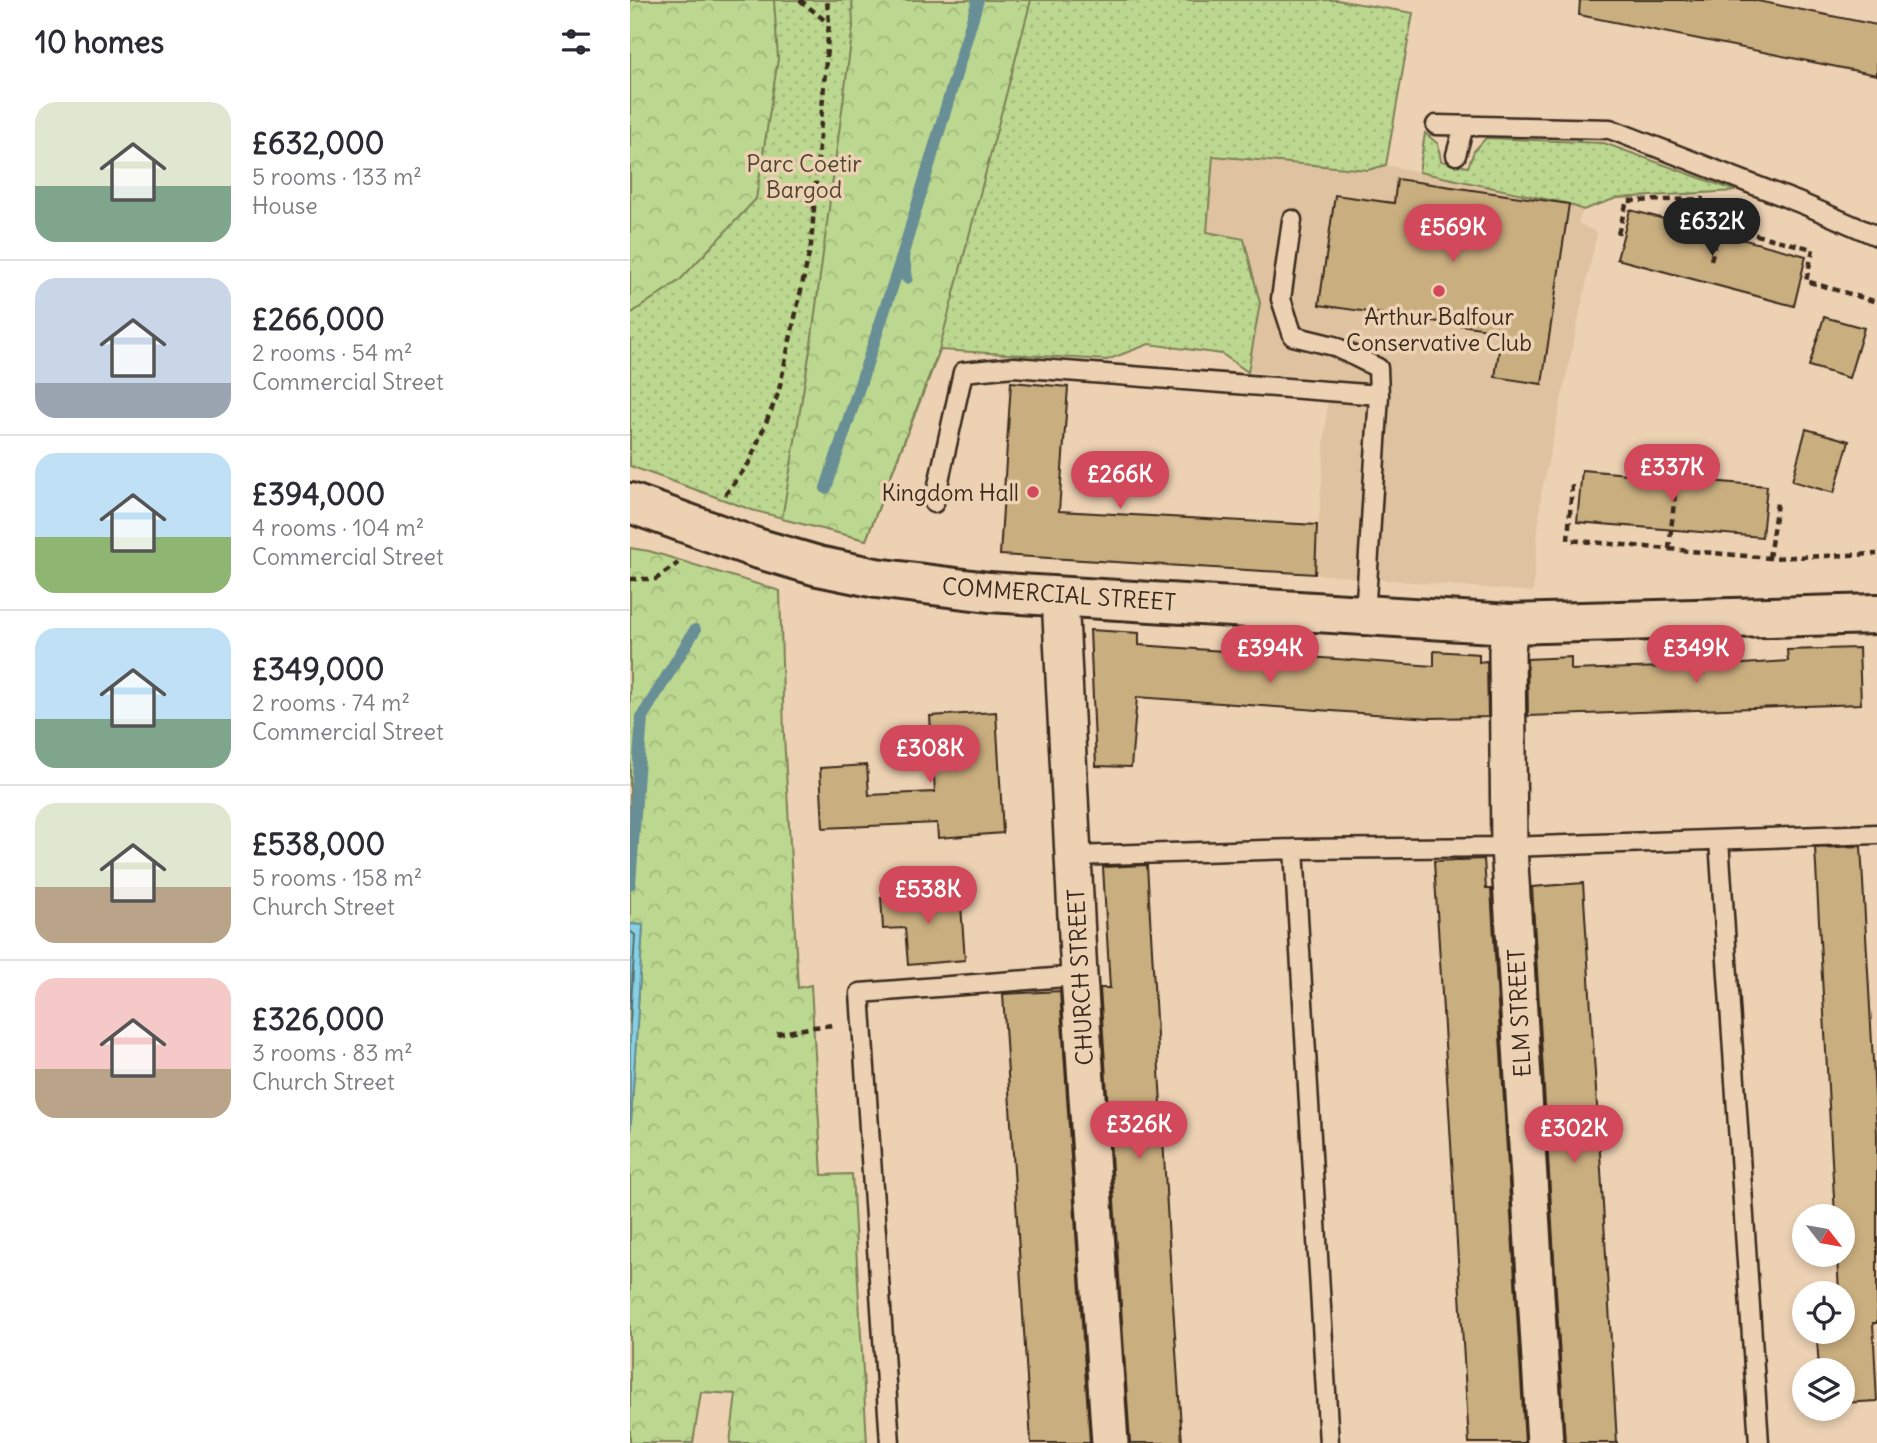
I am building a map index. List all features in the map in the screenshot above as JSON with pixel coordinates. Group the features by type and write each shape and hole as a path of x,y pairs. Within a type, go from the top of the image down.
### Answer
{"main road":[{"name":"COMMERCIAL STREET","path":"630,503 756,548 830,568 876,578 989,592 1510,624 1877,614"}],"street":[{"name":"CHURCH STREET","path":"1063,596 1061,617 1079,976 1110,1443"},
{"name":"ELM STREET","path":"1510,624 1507,651 1509,847 1545,1443"}],"lane":[{"path":"1436,125 1610,129 1803,204 1877,236"},
{"path":"1456,155 1464,125"},
{"path":"1292,220 1282,299 1293,336 1334,346 1378,368 1379,395 1366,616"},
{"path":"934,503 963,372 1014,367 1055,369 1379,395"},
{"path":"1073,856 1294,849 1509,847 1877,834"},
{"path":"1719,840 1759,1443"},
{"path":"1294,849 1329,1443"},
{"path":"890,1443 860,993 1079,976"}],"path":[{"path":"800,0 829,23"},
{"path":"722,500 748,463 778,394 811,245 829,23 827,0"},
{"path":"1618,234 1627,201 1715,198"},
{"path":"1711,260 1727,198"},
{"path":"1720,226 1813,249 1806,281 1877,302"},
{"path":"1572,485 1568,540 1769,558 1877,554"},
{"path":"1669,550 1675,493"},
{"path":"1769,558 1777,503"},
{"path":"630,579 656,579 681,561"},
{"path":"777,1034 814,1027 863,1024"}],"shaded area":[{"path":"1213,155 1368,170 1386,165 1569,204 1583,210 1578,223 1597,233 1541,495 1533,592 1315,574 1329,379 1248,372 1259,303 1207,232"}],"green space":[{"name":"Parc Coetir Bargod","path":"630,0 1337,0 1413,13 1386,165 1368,170 1213,156 1207,232 1244,239 1260,303 1248,372 1222,354 1149,344 1107,360 940,350 866,540 752,510 630,466"},
{"path":"630,0 774,0 778,59 756,199 680,280 630,314"},
{"path":"852,0 1031,0 939,350 866,540 782,519 811,344 853,27"},
{"path":"1425,133 1438,144 1441,161 1468,167 1474,151 1486,138 1604,143 1736,191 1617,198 1583,210 1569,204 1419,172"},
{"path":"630,548 649,551 780,591 784,735 798,988 811,985 822,1175 852,1174 867,1443 730,1443 736,1394 701,1392 693,1443 630,1443 630,1138 643,925 630,924"}],"water":[{"path":"630,924 643,925 630,1138"}],"building":[{"path":"1580,0 1753,0 1877,25 1877,75 1579,15"},
{"name":"Arthur Balfour Conservative Club","path":"1397,179 1569,204 1542,384 1495,377 1502,331 1319,305 1335,195 1394,203"},
{"path":"1630,210 1806,256 1794,306 1617,259"},
{"path":"1824,317 1864,328 1849,378 1809,366"},
{"path":"1011,382 1068,387 1059,511 1317,525 1315,574 1000,555"},
{"path":"1806,429 1849,441 1834,493 1792,481"},
{"path":"1582,470 1767,486 1762,537 1577,522"},
{"path":"1090,630 1139,633 1139,645 1434,666 1434,651 1479,654 1479,662 1487,661 1488,717 1430,718 1137,697 1131,767 1096,766"},
{"path":"1859,648 1861,704 1528,716 1527,659 1571,657 1571,670 1728,665 1788,661 1787,650"},
{"path":"996,712 1003,833 938,838 937,823 823,828 820,768 867,765 869,795 935,792 930,716"},
{"path":"1861,846 1877,1133 1877,1323 1873,1323 1877,1401 1855,1402 1855,1358 1818,1358 1817,1344 1855,1344 1855,1281 1838,1281 1838,1267 1855,1267 1855,1204 1834,1204 1815,848"},
{"path":"1484,859 1486,889 1491,889 1525,1443 1469,1443 1434,861"},
{"path":"1147,865 1182,1443 1130,1443 1100,988 1110,988 1103,867"},
{"path":"1583,883 1617,1443 1565,1443 1532,887"},
{"path":"960,892 965,960 908,965 905,928 883,929 881,897"},
{"path":"1060,991 1090,1443 1031,1443 1003,994"}],"waterway":[{"path":"907,278 903,253 978,0"},
{"path":"826,488 902,257"},
{"path":"630,884 642,717 695,630"}],"place":[{"name":"Arthur Balfour Conservative Club","path":"1439,291"},
{"name":"Kingdom Hall","path":"1033,492"}]}
